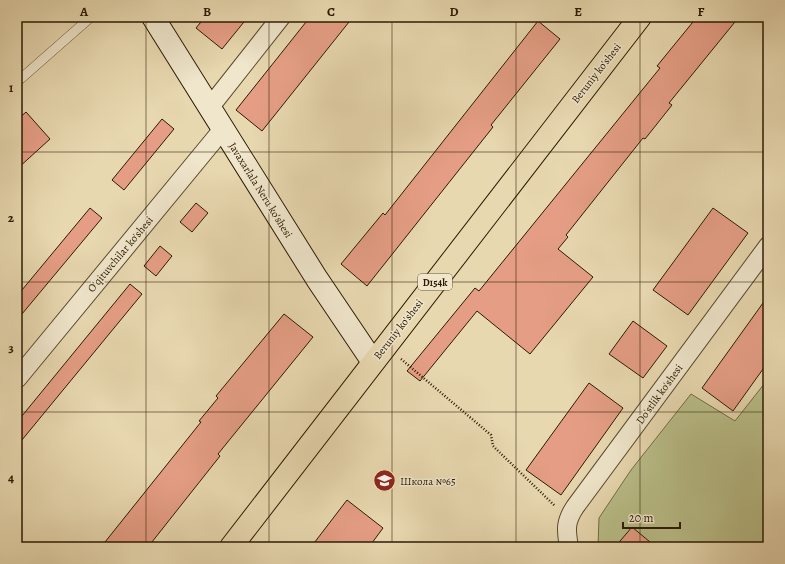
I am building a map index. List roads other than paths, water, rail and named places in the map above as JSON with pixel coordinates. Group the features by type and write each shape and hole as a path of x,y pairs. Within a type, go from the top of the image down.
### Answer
{"main road":[{"name":"Beruniy ko'shesi","path":"231,547 640,17"}],"street":[{"name":"Javaxarlala Neru ko'shesi","path":"153,17 317,279 379,354"},
{"path":"210,107 281,17"},
{"name":"O'qituvchilar ko'shesi","path":"17,379 223,129"},
{"name":"Do'stlik ko'shesi","path":"569,547 566,530 568,518 768,246"}],"lane":[{"path":"17,82 92,17"}],"place":[{"name":"Школа №65","path":"384,481"}]}
